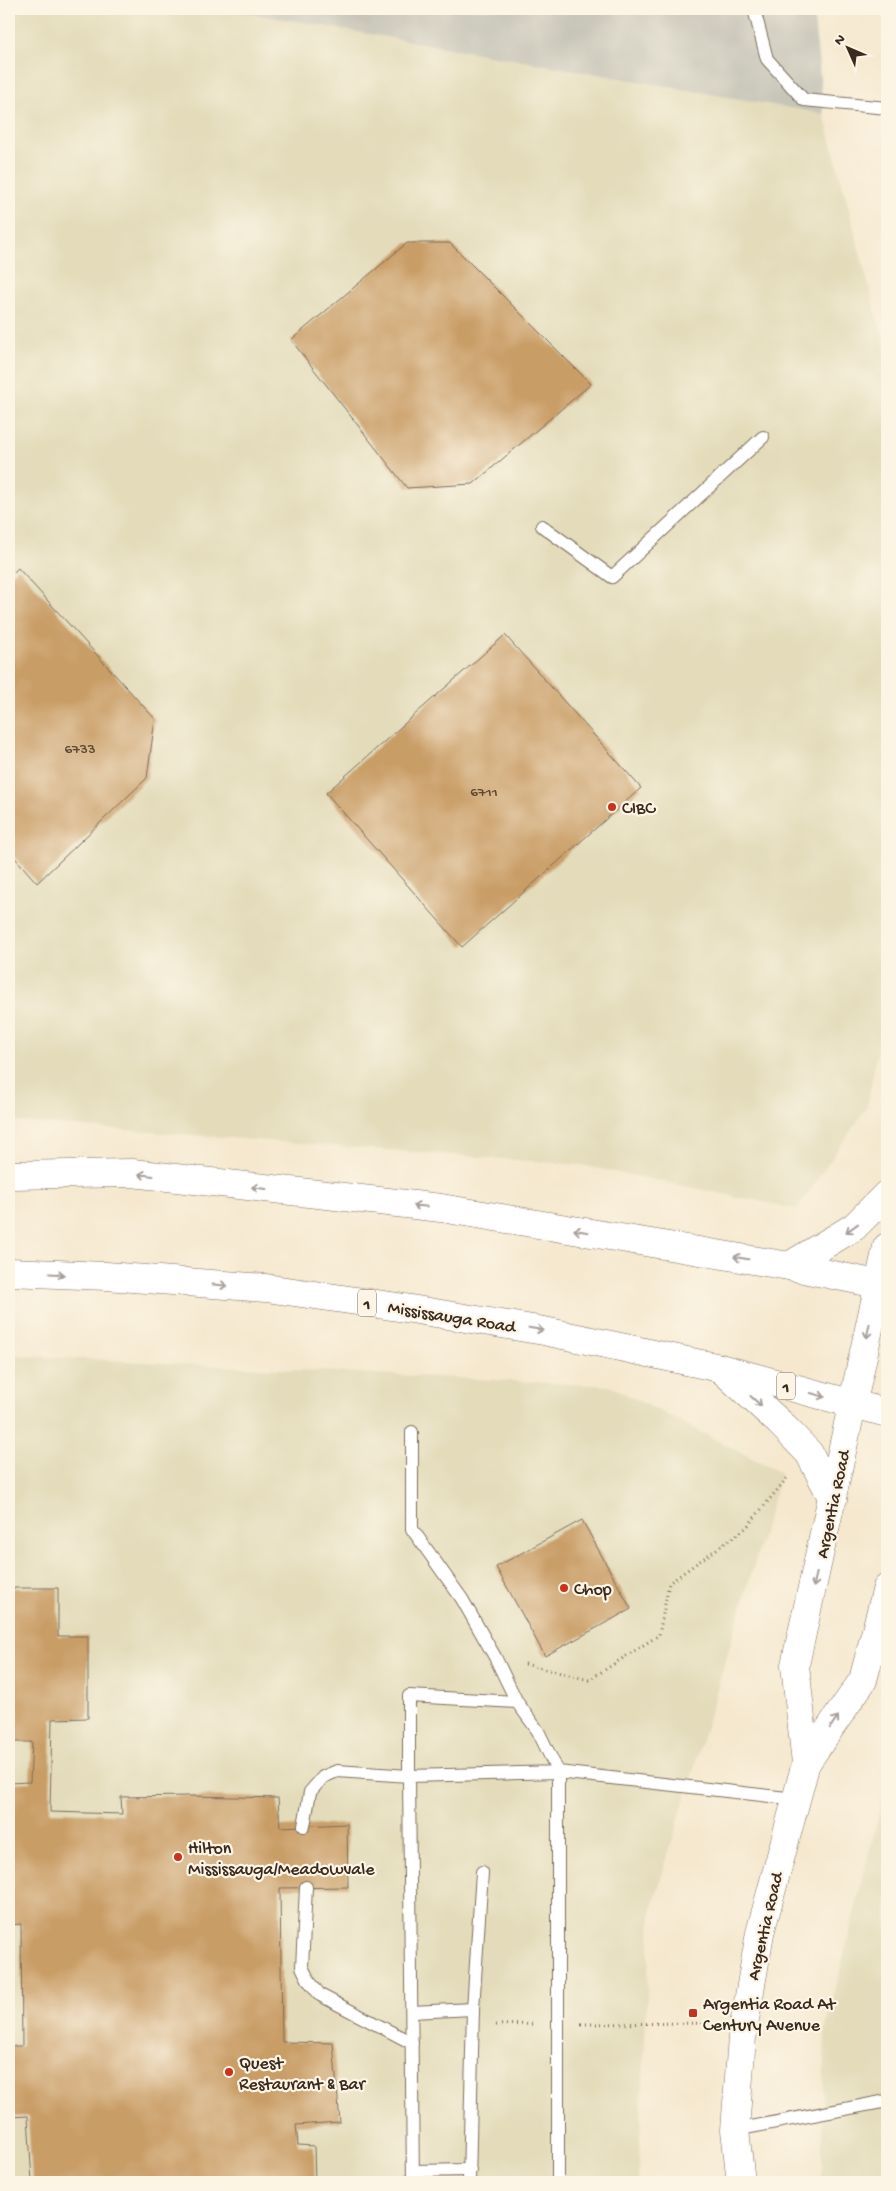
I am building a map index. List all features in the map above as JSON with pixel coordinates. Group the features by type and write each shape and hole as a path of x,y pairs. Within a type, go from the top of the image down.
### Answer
{"main road":[{"path":"9,1175 132,1173 432,1207 789,1266 883,1285"},
{"path":"789,1266 854,1227 887,1194"},
{"name":"Argentia Road","path":"806,1762 796,1665 852,1404 883,1285 887,1247"},
{"name":"Mississauga Road","path":"9,1272 106,1276 275,1289 544,1331 720,1368 887,1413"},
{"path":"720,1368 779,1422 809,1453 833,1499"},
{"name":"Argentia Road","path":"740,2182 735,2130 744,2022 760,1933 806,1762 863,1680 887,1588"}],"lane":[{"path":"754,9 767,59 804,100 887,108"},
{"path":"542,526 612,577 763,437"},
{"path":"412,1432 412,1529 462,1599 496,1656 517,1702 538,1731 558,1772 558,2182"},
{"path":"482,1872 473,2009 469,2176 413,2177 409,1696 517,1702"},
{"path":"304,1826 310,1792 323,1777 337,1771 409,1776 558,1772 796,1799"},
{"path":"306,1888 302,1967 309,1981 320,1996 412,2043"},
{"path":"412,2012 473,2009"},
{"path":"735,2130 887,2101"}],"path":[{"path":"496,1656 589,1680 659,1636 669,1583 746,1528 809,1453"},
{"path":"473,2025 744,2022"}],"shaded area":[{"path":"9,9 226,9 824,114 887,356 887,997 867,1107 797,1209 581,1165 9,1121"},
{"path":"226,9 813,9 824,114"},
{"path":"9,1355 610,1386 781,1473 651,1913 638,2182 9,2182"},
{"path":"887,1781 887,2182 821,2182 825,2031"}],"building":[{"path":"407,243 450,243 591,384 473,484 407,488 291,340"},
{"path":"18,568 155,719 147,778 37,883 9,851 9,577"},
{"path":"505,635 641,788 462,947 326,793"},
{"name":"Chop","path":"582,1520 631,1609 545,1656 496,1567"},
{"name":"Hilton Mississauga/Meadowvale","path":"9,1588 58,1588 58,1636 88,1636 88,1718 52,1719 50,1812 122,1814 121,1797 278,1798 280,1827 347,1824 348,1887 280,1888 282,2042 333,2043 340,2122 296,2125 298,2145 314,2146 315,2182 32,2182 28,2116 9,2117 9,2046 22,2046 21,1924 9,1925 9,1783 30,1782 32,1742 9,1742"}],"place":[{"name":"CIBC","path":"612,807"},
{"name":"Chop","path":"564,1588"},
{"name":"Hilton Mississauga/Meadowvale","path":"178,1857"},
{"name":"Argentia Road At Century Avenue","path":"693,2013"},
{"name":"Quest Restaurant & Bar","path":"229,2072"}]}
